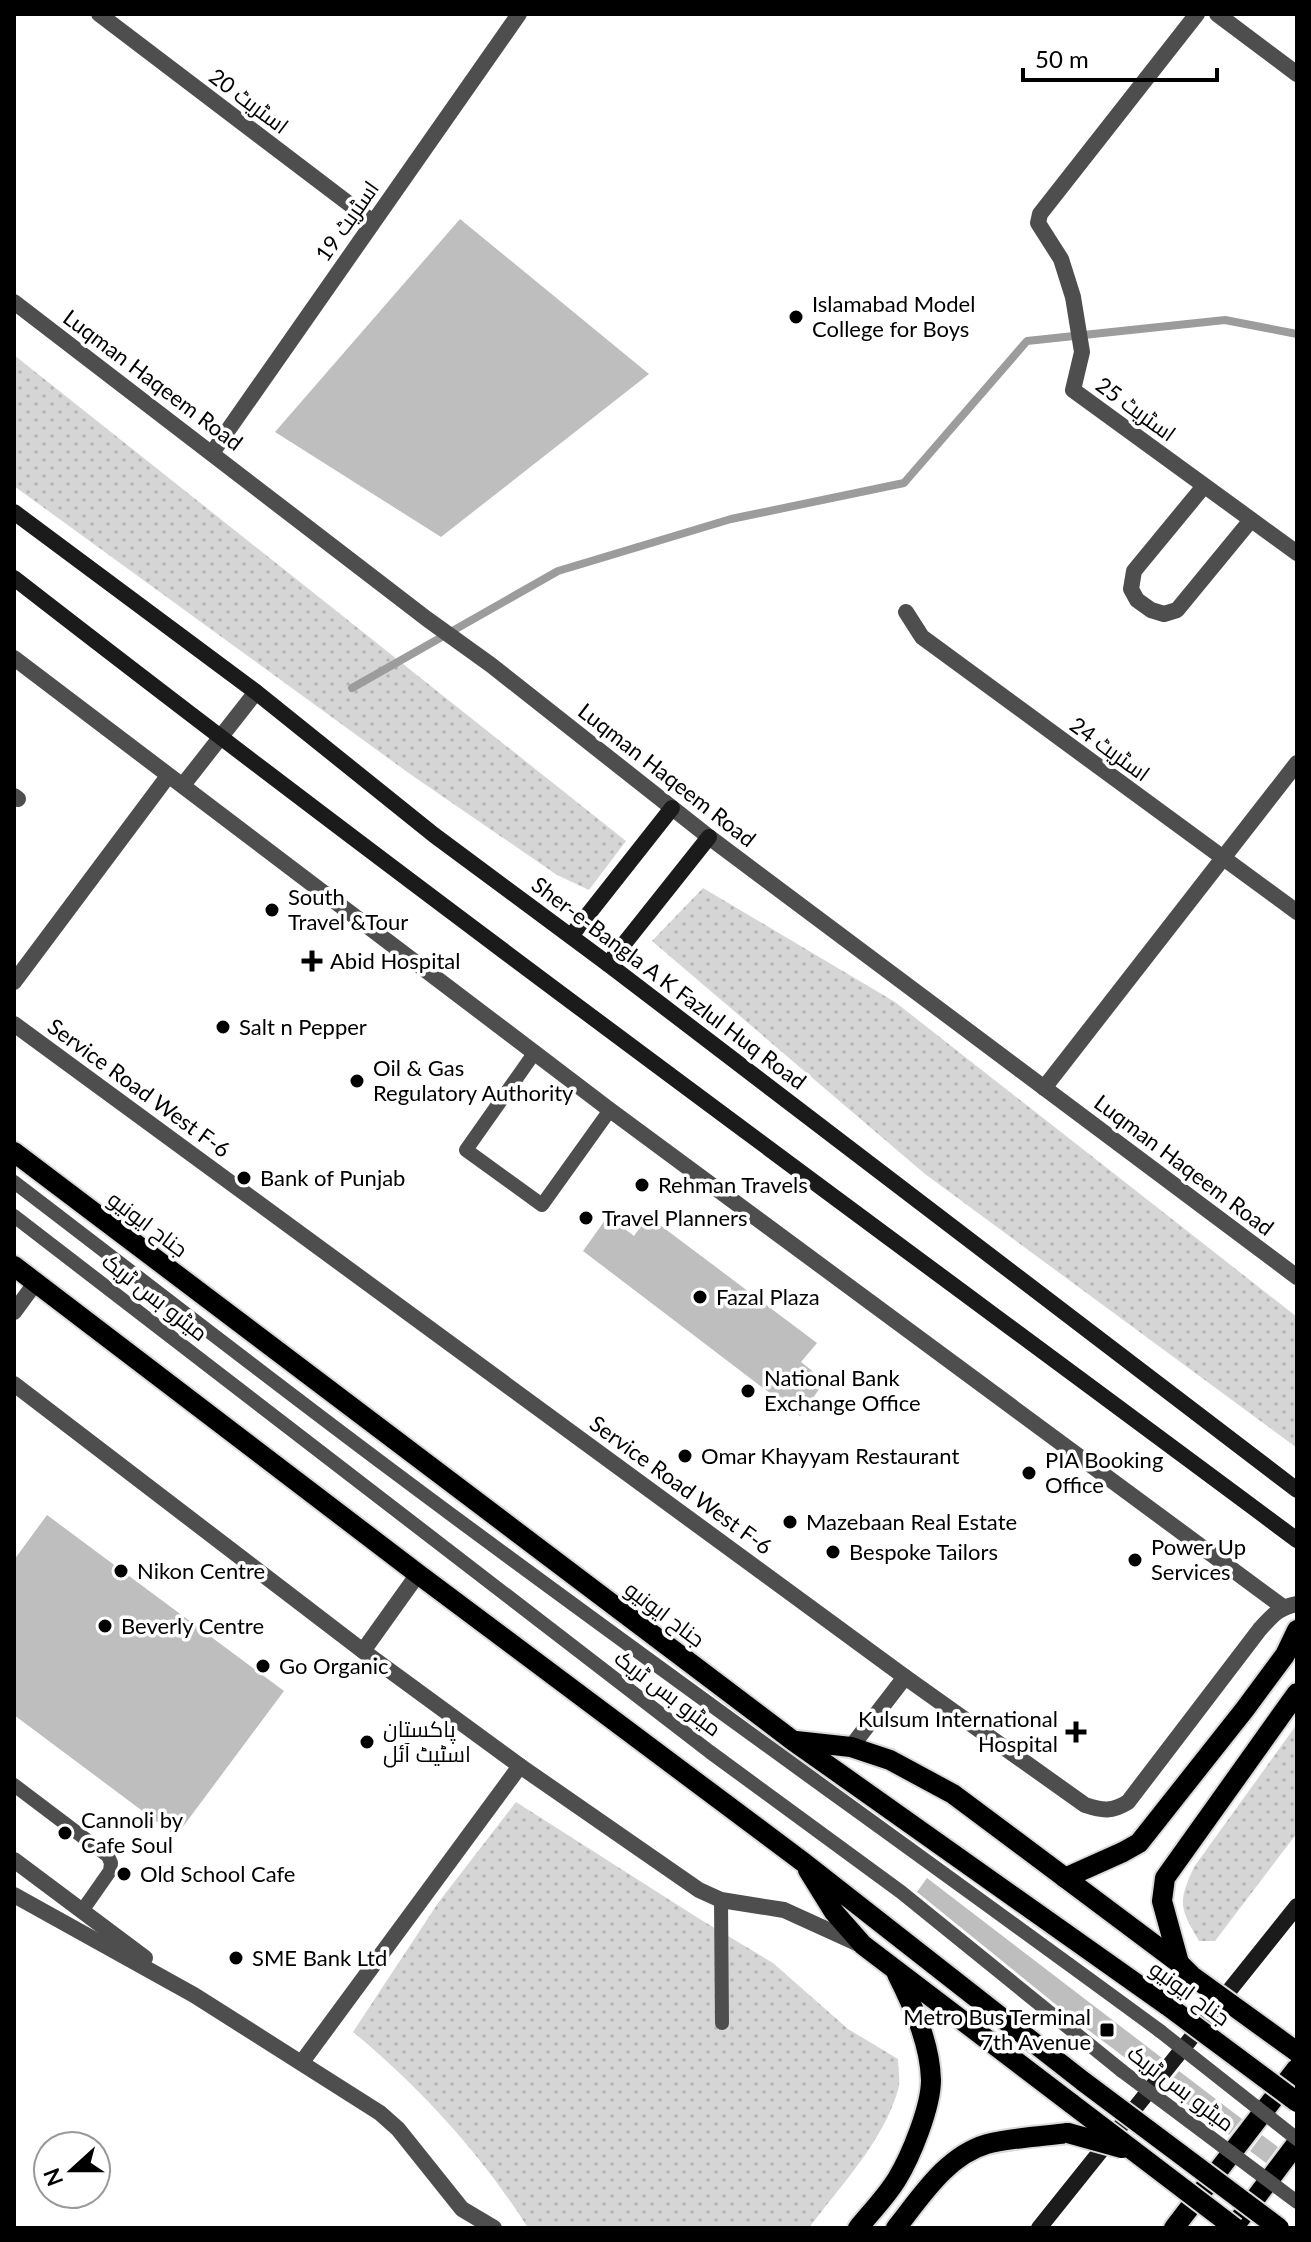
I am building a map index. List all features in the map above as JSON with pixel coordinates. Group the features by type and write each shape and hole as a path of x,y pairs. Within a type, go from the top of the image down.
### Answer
{"main road":[{"name":"Sher-e-Bangla A K Fazlul Huq Road","path":"14,512 256,692 434,835 608,964 1297,1490"},
{"path":"14,578 220,738 1297,1540"},
{"path":"571,936 672,808"},
{"path":"608,964 709,837"},
{"name":"جناح ایونیو","path":"14,1152 792,1740 1168,2006 1297,2102"},
{"path":"14,1266 803,1862 1084,2082 1279,2228"},
{"path":"1065,1878 1139,1843 1254,1697 1285,1655 1297,1630"},
{"path":"1186,1969 1162,1901 1165,1878 1297,1693"},
{"path":"792,1740 851,1747 890,1760 953,1794 1297,2052"},
{"path":"803,1862 834,1912 863,1945 1234,2228 1297,2141"},
{"path":"1039,2228 1297,1906"},
{"path":"858,2228 897,2180 921,2128 931,2083 928,2057 914,2007 896,1970"},
{"path":"1174,2228 1297,2068"},
{"path":"896,2228 930,2185 955,2160 986,2144 1068,2133 1134,2151"}],"street":[{"name":"اسٹریٹ 20","path":"99,14 373,222"},
{"name":"اسٹریٹ 25","path":"1197,14 1040,214 1038,223 1061,259 1073,297 1082,352 1073,390 1297,553"},
{"path":"1217,14 1297,74"},
{"name":"اسٹریٹ 19","path":"212,453 514,16"},
{"name":"Luqman Haqeem Road","path":"14,302 491,665 709,837 1297,1277"},
{"path":"1204,486 1134,571 1131,589 1137,600 1151,610 1164,614 1177,610 1251,520"},
{"name":"اسٹریٹ 24","path":"906,612 922,637 1297,912"},
{"name":"Service Road West F-6","path":"14,658 610,1110 1290,1606"},
{"path":"14,982 176,780 220,738 256,692"},
{"path":"1044,1088 1297,763"},
{"name":"Service Road West F-6","path":"14,1024 905,1677 1085,1805 1107,1810 1117,1809 1128,1802 1260,1629 1274,1613 1290,1606"},
{"path":"14,1312 36,1282"},
{"path":"14,1384 363,1651 520,1766 699,1890 721,1900 784,1910 863,1945"},
{"path":"363,1651 418,1574"},
{"path":"851,1747 905,1677"},
{"path":"302,2062 520,1766"},
{"path":"14,1860 194,1995"},
{"path":"14,1895 194,1995 380,2113 398,2129 462,2209 494,2228"},
{"path":"462,2209 466,2228"}],"lane":[{"path":"535,1052 466,1150 542,1205 610,1110"},
{"name":"میٹرو بس ٹریک","path":"14,1182 389,1468 1160,2031 1297,2141"},
{"name":"میٹرو بس ٹریک","path":"14,1216 672,1724 901,1892 1122,2071 1297,2202"},
{"path":"14,1785 108,1856 110,1871 82,1911"},
{"path":"721,1900 722,2023"}],"shaded area":[{"path":"14,355 626,841 589,890 557,875 410,774 14,486"},
{"path":"703,888 895,1002 1297,1317 1297,1448 925,1174 652,941"},
{"path":"1297,1724 1297,1833 1215,1941 1199,1941 1183,1904 1194,1867"},
{"path":"516,1802 773,1963 848,2029 898,2059 899,2086 882,2128 860,2163 809,2228 528,2228 490,2174 448,2123 353,2032 438,1903"}],"building":[{"path":"460,219 649,374 441,537 275,432"},
{"name":"Fazal Plaza","path":"608,1216 634,1236 648,1216 817,1343 801,1362 825,1381 800,1416 583,1251"},
{"name":"Beverly Centre","path":"47,1515 284,1691 176,1836 14,1715 14,1560"},
{"path":"927,1878 1162,2058 1148,2075 917,1892"},
{"path":"1179,2071 1242,2119 1229,2135 1165,2088"},
{"path":"1262,2135 1278,2147 1266,2163 1250,2151"}],"waterway":[{"path":"352,688 558,571 731,519 904,483 1027,341 1225,320 1297,334"}],"place":[{"name":"Islamabad Model College for Boys","path":"796,317"},
{"name":"South Travel &Tour","path":"272,910"},
{"name":"Abid Hospital","path":"312,961"},
{"name":"Salt n Pepper","path":"223,1027"},
{"name":"Oil & Gas Regulatory Authority","path":"357,1081"},
{"name":"Bank of Punjab","path":"244,1178"},
{"name":"Rehman Travels","path":"642,1185"},
{"name":"Travel Planners","path":"586,1218"},
{"name":"Fazal Plaza","path":"700,1297"},
{"name":"National Bank Exchange Office","path":"748,1391"},
{"name":"Omar Khayyam Restaurant","path":"685,1456"},
{"name":"PIA Booking Office","path":"1029,1473"},
{"name":"Mazebaan Real Estate","path":"790,1522"},
{"name":"Bespoke Tailors","path":"833,1552"},
{"name":"Power Up Services","path":"1135,1560"},
{"name":"Nikon Centre","path":"121,1571"},
{"name":"Beverly Centre","path":"105,1626"},
{"name":"Go Organic","path":"263,1666"},
{"name":"Kulsum International Hospital","path":"1076,1732"},
{"name":"پاکستان اسٹیٹ آئل","path":"367,1742"},
{"name":"Cannoli by Cafe Soul","path":"65,1833"},
{"name":"Old School Cafe","path":"124,1874"},
{"name":"SME Bank Ltd","path":"236,1958"},
{"name":"Metro Bus Terminal 7th Avenue","path":"1107,2030"}]}
